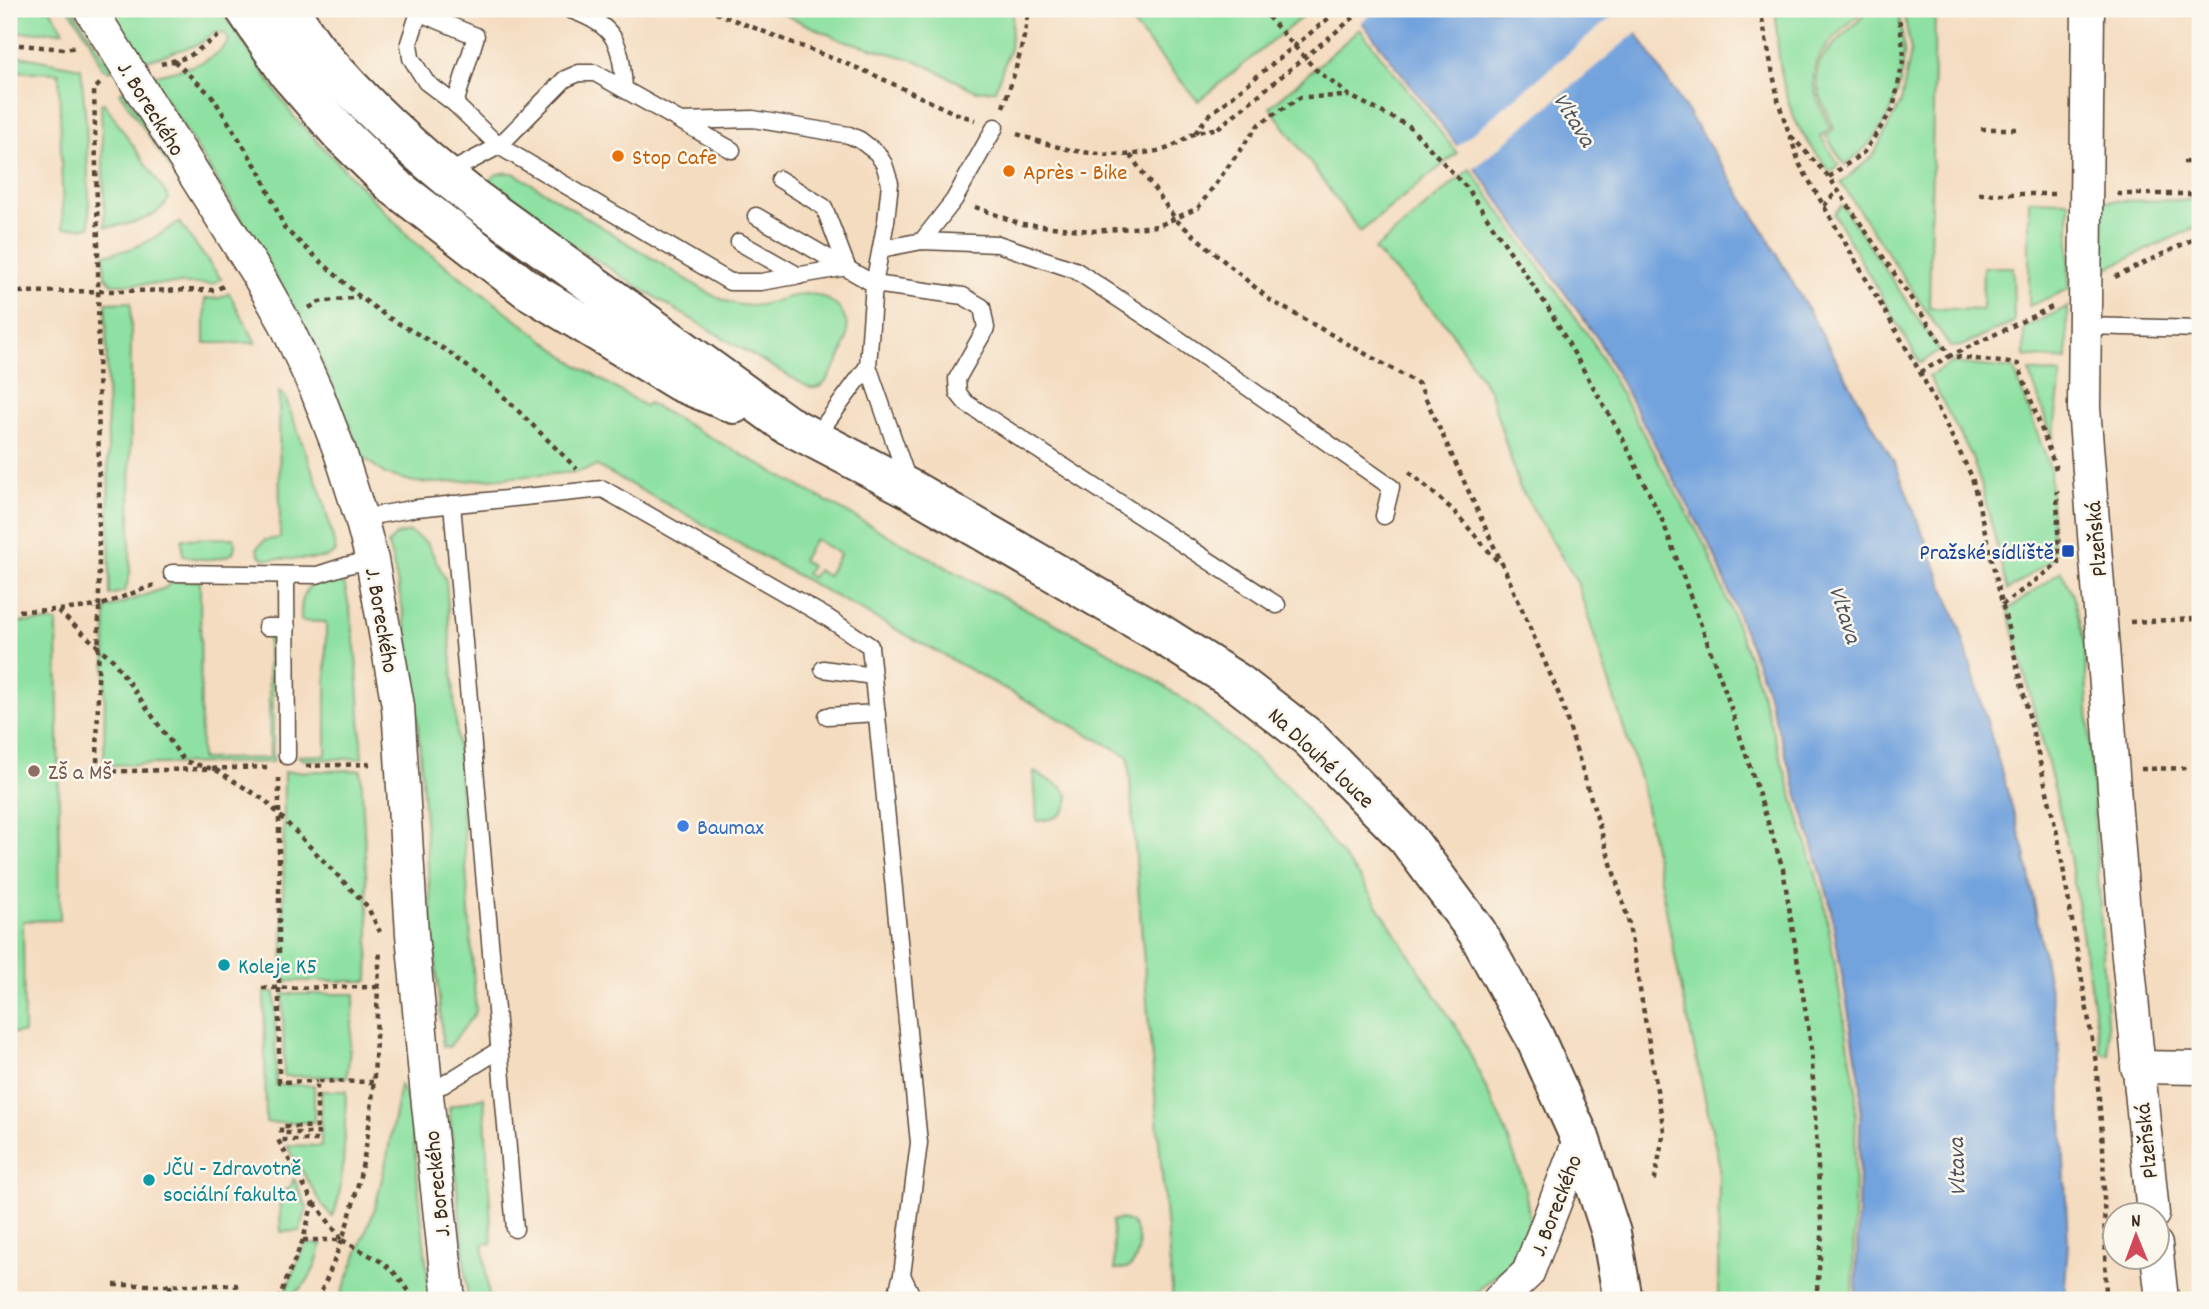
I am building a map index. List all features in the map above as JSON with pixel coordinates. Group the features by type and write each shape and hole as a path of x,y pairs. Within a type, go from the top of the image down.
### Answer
{"main road":[{"path":"289,9 315,48 378,116 443,175 800,432"},
{"path":"233,21 289,75 341,134 394,186 527,289 680,382 800,432"},
{"name":"Na Dlouhé louce","path":"800,432 912,490 1156,631 1238,683 1309,738 1407,838 1477,932 1533,1034 1580,1139 1611,1233 1623,1300"}],"street":[{"name":"J. Boreckého","path":"90,9 285,323 317,392 361,518 372,559 398,706 412,934 449,1300"},
{"name":"Plzeňská","path":"2088,9 2084,408 2137,1067 2151,1200"},
{"path":"2137,1067 2200,1068"},
{"name":"J. Boreckého","path":"1499,1300 1528,1273 1580,1139"},
{"path":"2159,1270 2162,1300"}],"lane":[{"path":"568,9 587,16 611,32 622,59 624,89"},
{"path":"455,104 476,36 419,11 409,43 411,58 426,82 455,104 499,146 676,244 730,282 761,282 847,267"},
{"path":"443,175 499,146 565,79 579,74 595,73 732,150"},
{"path":"680,121 753,119 849,135 860,139 877,153 884,164 890,183 874,284 868,366 912,490"},
{"path":"922,241 954,200 995,127"},
{"path":"779,179 824,206 847,267"},
{"path":"756,216 874,284 963,296 982,307 986,328 957,379 958,393 966,403 1278,605"},
{"path":"881,249 922,241 998,244 1076,270 1391,487 1384,516"},
{"path":"739,243 799,276"},
{"path":"2085,326 2200,329"},
{"path":"800,432 868,366"},
{"path":"361,518 603,489 828,618 870,646 919,1143 902,1275 895,1300"},
{"path":"452,505 515,1228"},
{"path":"172,573 317,575 372,559"},
{"path":"286,575 293,761"},
{"path":"266,627 287,627"},
{"path":"823,669 873,676"},
{"path":"827,716 877,713"},
{"path":"426,1086 443,1085 499,1050"},
{"path":"902,1275 914,1300"}],"path":[{"path":"706,9 870,73 952,112 1039,142 1098,156 1129,155 1166,149 1195,133 1218,128 1364,9"},
{"path":"995,127 1015,76 1029,9"},
{"path":"1261,9 1315,69 1350,96 1409,126 1467,188 1547,306 1623,439 1663,522 1726,692 1783,869 1811,1046 1822,1237 1816,1300"},
{"path":"1195,133 1208,116 1340,9"},
{"path":"1760,9 1779,104 1800,165 1920,372 1972,477 2058,838 2096,1063 2103,1146 2106,1300"},
{"path":"1829,177 1864,152 1894,109 1904,57 1898,9"},
{"path":"154,66 188,57 233,21"},
{"path":"9,44 78,47"},
{"path":"174,61 212,96 261,174 285,229 360,297 389,318 446,351 494,387 576,469"},
{"path":"100,82 94,89 98,291 97,772 279,766 279,1082 373,1082"},
{"path":"954,200 1021,224 1092,231 1158,226 1198,208 1259,124 1301,97 1350,96"},
{"path":"1981,129 2019,129"},
{"path":"1789,134 1829,177 1951,356 2018,364 2056,467 2059,563 2002,605"},
{"path":"1129,155 1175,218 1270,300 1419,384 1560,697 1628,919 1664,1131 1654,1184"},
{"path":"2183,162 2200,162"},
{"path":"1824,206 1838,190"},
{"path":"2108,281 2200,236"},
{"path":"9,292 216,290 231,282"},
{"path":"285,323 319,302 360,297"},
{"path":"1920,372 2055,306"},
{"path":"1408,471 1452,510 1504,568"},
{"path":"9,611 99,606 162,582 172,573"},
{"path":"58,610 113,660 184,761 216,770 266,801 367,906 381,934"},
{"path":"2101,623 2194,620"},
{"path":"293,761 374,764"},
{"path":"2112,769 2190,768"},
{"path":"262,988 378,987"},
{"path":"317,1082 317,1127 281,1126 281,1133 318,1133 318,1140 278,1140 313,1202 342,1240 393,1271 416,1300"},
{"path":"12,1300 13,1134"},
{"path":"278,1300 303,1240 313,1202"},
{"path":"303,1240 342,1240"},
{"path":"114,1285 236,1285 236,1300"},
{"path":"170,1285 171,1300"}],"green space":[{"path":"9,9 50,9 64,31 9,33"},
{"path":"69,9 73,9 112,70 102,68 89,39"},
{"path":"108,9 220,9 294,117 413,241 577,365 645,406 648,403 975,583 1097,645 1197,709 1288,787 1359,877 1462,1036 1506,1132 1524,1184 1531,1226 1507,1266 1467,1300 1173,1300 1128,756 597,466 577,472 439,483 414,482 385,474 363,457 317,352 259,247 153,79 156,75 206,60 215,55 229,40 225,34 215,32 199,44 148,60 137,56","holes":["815,539 840,554 827,576 817,570 812,578 806,574 811,566 802,560"]},
{"path":"772,9 1013,9 1010,48 995,90 976,91 917,61 839,39"},
{"path":"1120,9 1312,9 1198,101"},
{"path":"1776,9 1863,9 1825,48 1814,69 1815,90 1830,128 1821,137 1839,165 1830,172 1803,135 1791,110 1780,67"},
{"path":"1869,9 1898,9 1904,46 1902,74 1893,105 1879,132 1845,165 1826,136 1834,128 1817,85 1817,71 1829,50"},
{"path":"1903,9 1935,9 1929,308 1982,310 1983,267 2013,267 2014,322 1961,346 1950,347 1841,183 1873,156 1901,102 1911,51"},
{"path":"1360,29 1457,153 1360,232 1270,107"},
{"path":"9,54 81,68 90,227 63,228 59,73 9,71"},
{"path":"124,90 175,171 175,175 120,93"},
{"path":"104,103 169,198 158,212 142,220 105,227 101,104"},
{"path":"1470,169 1591,339 1708,551 1756,676 1824,901 1856,1089 1851,1300 1718,1300 1719,1163 1641,782 1577,582 1519,486 1490,392 1446,324 1374,250"},
{"path":"514,173 723,300 753,306 801,294 818,295 827,299 843,314 847,332 843,351 829,377 821,386 810,388 688,317 570,243 493,190 490,181 494,176"},
{"path":"2029,200 2069,201 2069,289 2029,306"},
{"path":"2200,200 2200,225 2101,271 2102,201"},
{"path":"1842,205 1940,351 1920,363 1834,214"},
{"path":"179,222 221,279 212,284 112,284 105,276 104,254 143,244"},
{"path":"229,293 256,343 205,343 205,299 220,298"},
{"path":"131,302 130,574 125,591 110,595 106,303"},
{"path":"2067,307 2067,360 2024,356 2024,328"},
{"path":"1951,363 2014,369 2050,469 2053,559 2008,590 1982,487 1971,455 1929,376"},
{"path":"2029,371 2061,374 2053,440"},
{"path":"279,392 285,397 323,499 336,551 328,557 265,559 259,555 257,548 265,540 280,538"},
{"path":"410,532 427,543 446,580 476,1012 449,1047 443,1046 410,652 388,544 396,535"},
{"path":"234,538 233,553 221,558 183,555 182,539"},
{"path":"2061,571 2073,595 2084,642 2109,1055 2101,1053 2069,851 2008,610"},
{"path":"343,579 355,645 362,758 303,760 298,756 326,755 326,622 301,621 302,600 309,587 322,581"},
{"path":"173,581 200,581 201,759 270,758 268,633 273,633 273,762 104,765 106,609 165,588"},
{"name":"ZŠ a MŠ","path":"9,622 57,622 60,920 23,921 24,1033 9,1033"},
{"path":"361,770 369,931 368,981 283,981 284,772"},
{"path":"1034,772 1062,787 1069,796 1063,813 1059,816 1037,821"},
{"path":"264,992 275,992 276,1085 314,1085 314,1122 266,1123"},
{"path":"283,994 355,994 347,1077 284,1076"},
{"path":"400,1085 410,1105 430,1300 339,1300 375,1208"},
{"path":"321,1091 346,1091 342,1175 332,1217 286,1145 321,1146"},
{"path":"484,1097 492,1243 483,1244 489,1300 468,1300 449,1107"},
{"path":"294,1179 307,1208 300,1231 281,1232 279,1190 288,1190"},
{"path":"1119,1219 1130,1222 1134,1227 1139,1246 1132,1265 1115,1270 1112,1221"},
{"path":"305,1244 321,1244 314,1270 299,1290 283,1297"}],"water":[{"name":"Vltava","path":"1352,9 1619,9 1762,228 1897,468 1959,626 2025,852 2058,1035 2068,1243 2064,1300 1856,1300 1861,1085 1829,899 1763,679 1713,551 1597,338 1487,184"}],"pier":[{"path":"1348,9 1378,9 1359,24"},
{"path":"1621,9 1639,30 1472,170 1455,148"}],"place":[{"name":"Stop Cafe","path":"618,156"},
{"name":"Après - Bike","path":"1009,171"},
{"name":"Pražské sídliště","path":"2068,551"},
{"name":"ZŠ a MŠ","path":"34,771"},
{"name":"Baumax","path":"683,826"},
{"name":"Koleje K5","path":"224,965"},
{"name":"JČU - Zdravotně sociální fakulta","path":"149,1180"}]}
